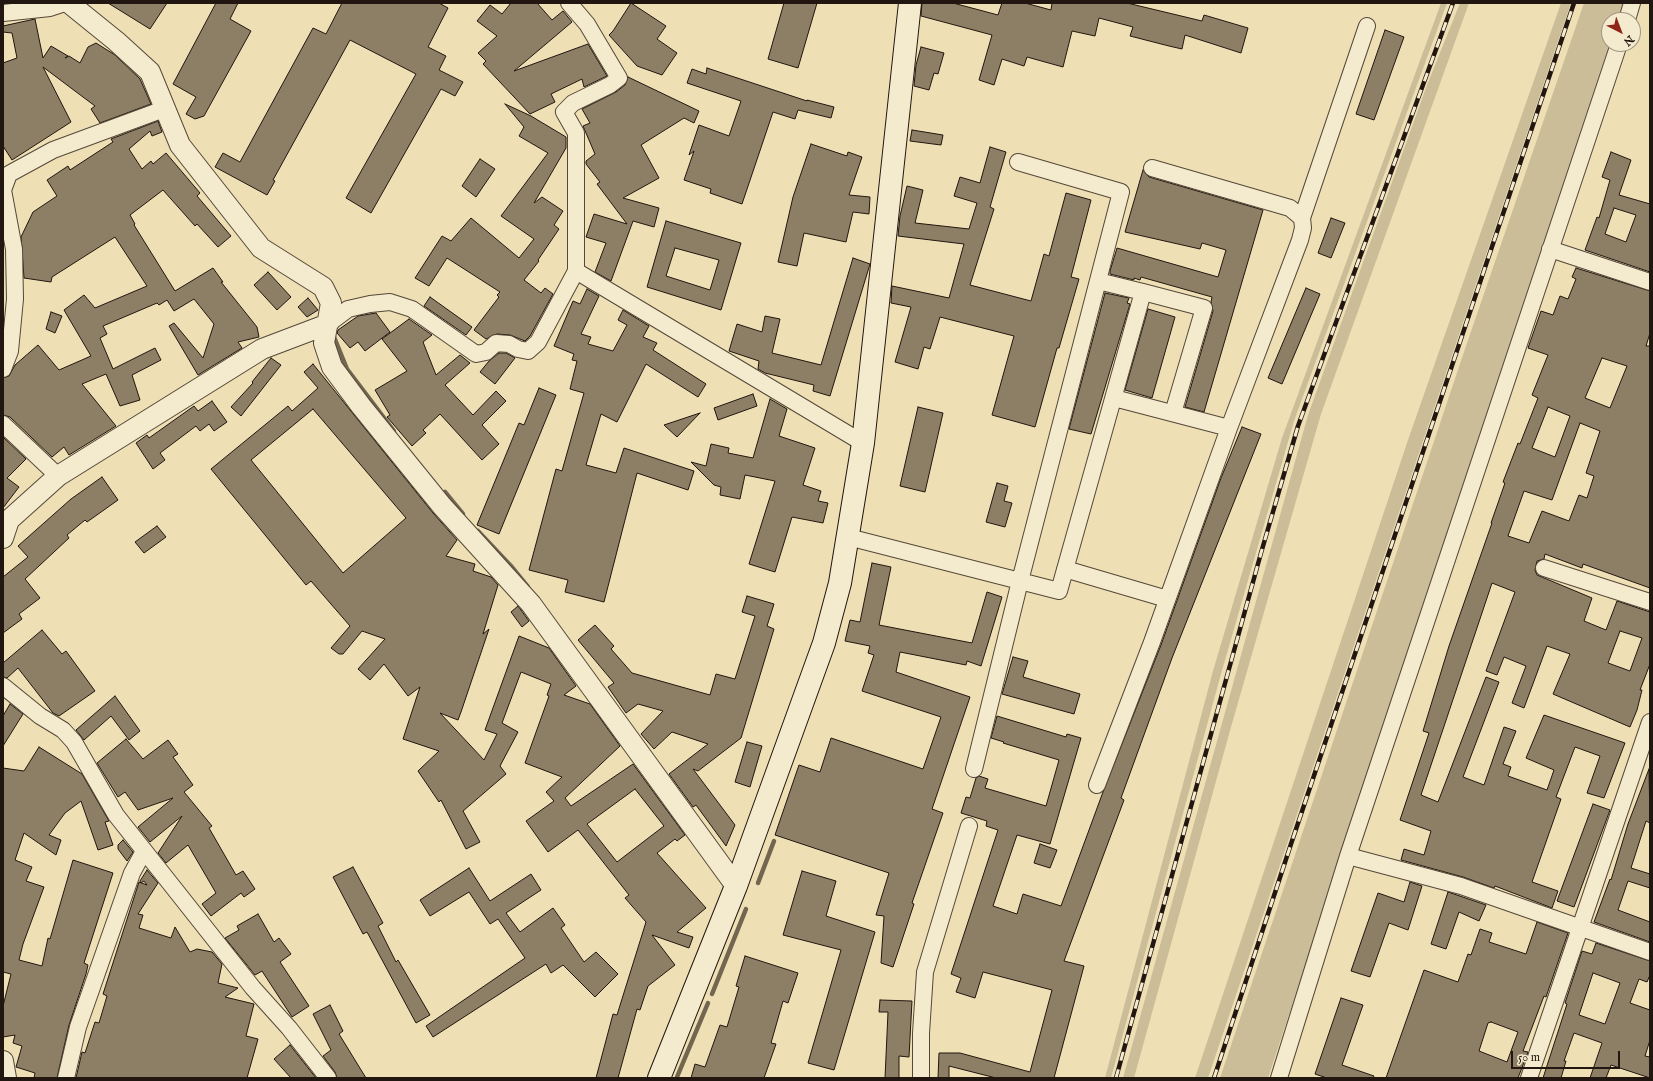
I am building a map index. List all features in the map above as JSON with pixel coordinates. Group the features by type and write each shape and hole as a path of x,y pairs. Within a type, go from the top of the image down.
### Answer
{"main road":[{"path":"659,1078 736,886 824,643 840,583 863,443 910,3"}],"street":[{"path":"3,14 50,8 65,3"},
{"path":"69,3 116,41 150,72 180,145 261,248 323,287 331,303 324,343 332,366 442,506 530,604 736,886"},
{"path":"5,524 58,476 262,349 328,324 348,309 370,304 390,302 412,309 476,354 486,352 496,343 509,344 518,349 528,350 538,342 576,271 576,133 564,112 573,103 610,85 619,78 587,24 570,3"},
{"path":"1097,785 1150,649 1229,428 1300,240 1303,228 1302,218 1367,26"},
{"path":"1279,1078 1348,856 1616,52"},
{"path":"3,369 10,351 15,299 14,249 4,190 9,174 54,150 164,109"},
{"path":"974,769 1020,581 1121,192 1018,162"},
{"path":"1152,168 1290,208 1302,218"},
{"path":"1550,249 1650,282"},
{"path":"576,271 863,443"},
{"path":"1098,281 1204,308 1173,413"},
{"path":"848,537 1059,591 1143,292"},
{"path":"1114,398 1229,428"},
{"path":"3,424 58,476"},
{"path":"1544,568 1650,602"},
{"path":"1065,569 1167,599"},
{"path":"3,686 40,716 63,730 74,742 116,815 253,988 289,1028 328,1078"},
{"path":"1529,1078 1650,722"},
{"path":"921,1078 921,1033 925,972 969,826"},
{"path":"66,1078 81,1020 132,873 144,851"},
{"path":"1348,856 1461,886 1650,952"},
{"path":"3,1061 6,1078"}],"shaded area":[{"path":"1441,3 1447,3 1294,421 1219,681 1111,1078 1105,1078 1213,671 1282,438"},
{"path":"1460,3 1469,3 1321,414 1231,727 1134,1078 1123,1078 1308,415 1427,85"},
{"path":"1561,3 1571,3 1208,1078 1195,1078 1408,440"},
{"path":"1584,3 1624,3 1621,12 1601,12 1601,52 1607,52 1268,1078 1220,1078 1466,346"}],"building":[{"path":"108,3 167,3 150,29"},
{"path":"216,3 238,3 230,19 251,31 204,116 195,119 186,114 196,97 173,84"},
{"path":"342,3 439,3 448,8 428,47 446,56 439,70 463,82 455,96 441,89 371,213 346,198 416,74 350,40 273,180 275,181 267,195 215,167 223,153 240,162 313,28 326,34"},
{"path":"511,3 537,3 552,20 563,11 572,22 514,71 588,44 607,76 584,87 582,79 551,94 555,102 530,114 483,64 486,61 478,53 497,36 477,21 490,5 502,14"},
{"path":"631,3 666,26 657,39 677,53 662,75 637,66 609,35"},
{"path":"784,3 817,3 798,68 768,59"},
{"path":"922,3 953,3 998,15 1002,3 1025,3 1051,10 1052,3 1127,3 1202,21 1204,15 1248,28 1241,53 1185,35 1182,49 1169,46 1130,36 1133,27 1099,18 1095,36 1072,31 1063,67 1027,57 1024,66 1002,59 994,85 979,80 992,35 921,16"},
{"path":"35,19 43,58 51,46 68,56 65,58 69,56 80,63 88,47 96,43 115,55 140,79 151,104 100,123 91,109 95,106 43,67 71,122 12,160 3,146 3,63 17,58 12,33 3,32 3,26"},
{"path":"1385,30 1404,37 1374,120 1356,114"},
{"path":"921,47 944,53 938,74 934,73 929,90 914,86 916,65"},
{"path":"707,68 807,101 834,107 831,118 798,110 795,119 773,112 742,204 710,193 711,189 684,180 694,151 689,155 699,125 729,136 741,101 687,83 692,69 706,74"},
{"path":"628,77 699,111 694,123 684,118 641,145 659,178 623,198 659,208 654,227 633,221 611,281 595,272 606,243 586,237 594,214 627,224 597,184 600,182 586,164 586,161 595,154 583,126 590,123 582,109 616,92 625,85"},
{"path":"505,104 531,116 566,137 566,148 534,203 542,197 563,211 554,225 559,229 538,260 539,261 524,280 541,293 545,288 553,294 530,336 525,341 510,335 497,334 486,339 474,330 499,297 497,295 500,292 447,258 429,286 415,278 442,236 451,241 471,218 519,258 534,239 501,216 548,153 519,136 524,127"},
{"path":"158,121 162,132 152,136 150,131 129,149 142,169 151,161 153,164 166,153 200,193 197,196 231,236 218,247 197,224 195,226 163,190 130,215 135,224 134,225 175,291 213,268 223,282 221,282 257,327 259,337 238,342 242,348 198,375 169,326 174,323 203,358 214,324 194,299 174,311 167,300 159,305 157,303 103,326 107,334 100,338 113,369 155,348 161,360 132,375 140,400 120,406 106,374 82,384 116,426 69,455 64,447 52,457 10,417 3,415 3,378 9,376 15,365 38,345 59,370 91,356 64,310 84,295 95,308 147,286 115,237 52,277 51,282 24,278 21,237 33,212 57,196 47,180 68,166 70,170 113,142 111,139"},
{"path":"912,130 943,135 941,145 910,141"},
{"path":"811,144 847,156 848,152 862,157 849,195 870,197 869,214 853,212 846,242 804,233 797,266 778,262 793,197"},
{"path":"990,147 1006,152 990,207 994,209 970,285 1031,301 1044,254 1049,256 1066,193 1091,200 1071,277 1079,279 1059,348 1057,348 1035,427 992,415 1014,336 940,317 930,349 924,347 918,369 895,362 911,307 891,303 892,286 949,298 964,244 898,236 900,216 907,186 923,190 915,223 969,229 977,203 954,196 960,177 980,183"},
{"path":"1611,152 1631,160 1619,195 1650,204 1650,272 1585,250 1597,217 1599,218 1610,180 1602,177","holes":["1614,208 1636,215 1626,242 1605,234"]},
{"path":"480,159 495,169 476,197 462,186"},
{"path":"1143,170 1149,177 1263,210 1204,412 1185,407 1213,311 1211,302 1212,297 1141,277 1140,280 1134,278 1134,280 1110,274 1110,271 1117,248 1218,277 1226,250 1202,243 1200,249 1125,232"},
{"path":"1331,218 1345,223 1331,258 1318,253"},
{"path":"666,221 741,243 721,310 647,287","holes":["675,248 719,260 710,290 666,276"]},
{"path":"853,258 870,264 830,396 813,391 814,385 765,373 758,369 759,361 729,351 737,324 762,332 765,316 780,319 772,353 821,365"},
{"path":"1576,268 1650,291 1650,333 1646,346 1650,346 1650,588 1583,564 1582,568 1545,554 1544,559 1537,561 1535,570 1537,575 1592,598 1584,621 1606,630 1617,601 1650,612 1650,664 1640,690 1642,690 1637,710 1630,727 1553,694 1570,654 1547,646 1524,708 1512,703 1526,666 1504,657 1497,675 1486,671 1515,592 1492,583 1421,795 1438,802 1486,677 1499,682 1463,777 1484,785 1504,727 1516,731 1503,764 1511,767 1508,776 1547,790 1554,770 1526,758 1544,715 1625,743 1604,798 1587,793 1600,756 1575,747 1556,797 1561,799 1532,882 1558,891 1552,908 1495,886 1494,888 1463,877 1401,860 1404,849 1424,855 1431,831 1400,820 1429,733 1423,731 1449,646 1492,523 1505,483 1503,482 1538,398 1532,395 1548,355 1528,348 1541,311 1553,315 1560,296 1568,299 1576,279 1572,277","holes":["1602,358 1627,366 1610,408 1585,398","1548,407 1570,416 1555,457 1532,448","1580,423 1600,431 1586,473 1594,476 1587,498 1579,495 1569,521 1542,511 1529,543 1508,536 1524,491 1552,500","1620,631 1642,638 1630,671 1608,663"]},
{"path":"268,272 291,297 277,310 254,285"},
{"path":"1306,288 1320,294 1282,384 1268,378"},
{"path":"587,289 599,296 581,334 591,337 588,344 613,351 627,325 618,320 623,310 649,326 643,337 657,343 653,350 706,384 698,397 646,364 617,422 601,414 586,465 616,473 624,448 694,471 688,490 637,473 604,602 565,592 568,580 529,570 556,469 562,471 584,393 570,389 577,361 572,360 574,354 554,346 573,301 580,304"},
{"path":"1105,293 1129,298 1127,303 1130,304 1091,434 1069,429"},
{"path":"430,297 472,327 466,335 424,306"},
{"path":"308,298 318,310 307,317 298,307"},
{"path":"1148,309 1175,317 1152,398 1125,390"},
{"path":"51,312 62,316 55,333 46,329"},
{"path":"376,313 390,332 365,351 358,342 350,348 337,333 338,330 358,316"},
{"path":"409,319 432,335 423,342 436,375 460,355 470,363 445,385 473,415 496,391 506,401 482,425 499,444 482,460 440,414 423,430 426,433 412,446 387,417 390,415 375,390 407,371 382,339"},
{"path":"499,353 506,353 515,358 495,384 480,372 489,361"},
{"path":"271,358 281,365 241,416 231,407 253,383 252,382"},
{"path":"313,364 433,513 457,540 446,556 475,564 473,571 491,577 498,585 483,634 489,629 458,720 440,713 484,760 497,734 485,730 519,636 549,648 576,686 564,695 590,704 620,746 565,798 571,806 633,764 685,835 677,841 675,839 657,853 706,908 677,932 693,937 689,948 652,935 675,965 648,986 640,1010 637,1009 618,1078 596,1078 613,1014 617,1015 646,922 625,898 629,895 578,830 548,852 526,821 554,801 546,792 562,777 525,763 549,696 547,695 551,684 521,672 502,723 518,732 500,766 506,774 463,811 480,842 466,849 441,800 439,802 418,771 439,751 403,739 420,687 408,696 384,664 370,680 358,669 385,639 362,631 343,654 339,654 331,648 350,626 311,581 306,585 211,469 288,406 292,411 318,388 304,372","holes":["313,409 406,518 343,573 251,460","635,789 664,826 617,862 587,824"]},
{"path":"539,388 556,395 499,534 477,525 519,423 524,425"},
{"path":"753,394 757,406 718,420 714,408"},
{"path":"770,399 787,409 779,436 815,448 803,485 821,491 818,501 828,503 823,523 792,517 775,572 749,564 775,481 745,475 740,499 720,495 721,487 714,485 691,462 706,466 711,444 729,448 728,453 753,458"},
{"path":"212,401 227,422 214,431 209,424 200,431 196,426 160,453 165,460 153,469 136,443 147,435 149,438 194,406 198,411"},
{"path":"918,407 943,413 925,492 900,486"},
{"path":"700,413 677,437 664,425"},
{"path":"1242,427 1261,434 1172,658 1121,798 1124,800 1064,961 1084,966 1054,1078 996,1078 949,1066 949,1078 938,1078 939,1053 960,1053 1030,1072 1052,990 983,972 975,998 956,992 961,978 951,974 998,830 986,826 987,821 961,813 966,797 970,798 976,778 979,776 988,779 985,788 1046,806 1059,760 991,738 997,716 1066,737 1067,734 1081,738 1050,844 1017,835 993,906 1017,914 1023,894 1061,906 1103,792 1161,645 1221,478"},
{"path":"3,437 26,459 7,478 19,487 3,508"},
{"path":"102,477 118,500 87,522 85,520 67,535 69,538 25,579 40,598 19,614 22,619 3,633 3,577 28,557 18,546 71,499"},
{"path":"997,483 1008,486 1004,501 1012,503 1005,527 986,522"},
{"path":"157,526 166,537 144,553 135,542"},
{"path":"872,563 891,567 879,625 972,643 987,592 1002,597 981,666 967,661 966,665 900,652 896,672 970,697 932,809 943,813 912,903 914,904 893,967 881,963 884,916 876,915 889,873 775,835 799,765 820,772 831,738 923,769 941,717 862,691 874,655 868,653 870,646 845,641 850,620 860,622"},
{"path":"747,596 774,604 767,626 774,629 741,738 698,771 693,769 735,825 726,846 696,805 693,807 669,774 708,744 672,732 654,749 641,734 663,711 638,704 626,713 608,687 614,683 578,640 595,625 614,646 611,649 632,673 710,695 716,674 735,679 755,616 742,612"},
{"path":"518,606 529,621 522,627 511,612"},
{"path":"42,630 62,654 66,651 95,691 59,716 53,713 18,668 7,678 3,677 3,663"},
{"path":"1013,657 1028,661 1023,677 1080,694 1074,714 1002,694"},
{"path":"115,696 140,731 129,740 111,716 84,740 76,730"},
{"path":"10,704 23,714 3,746 3,716"},
{"path":"126,739 143,759 168,740 178,754 173,757 193,785 184,792 212,826 209,828 236,875 243,871 255,889 244,897 241,893 211,916 202,904 216,893 188,845 166,863 158,853 182,816 150,842 138,827 173,798 138,810 125,792 118,797 97,763"},
{"path":"747,742 762,746 750,787 735,782"},
{"path":"39,747 82,774 109,821 105,822 113,845 98,850 81,801 65,813 49,835 61,840 56,855 24,833 15,860 32,867 26,881 44,887 23,944 19,960 42,966 48,938 50,939 73,860 113,873 84,963 88,965 86,974 69,1025 57,1078 34,1078 35,1073 16,1067 22,1046 13,1043 15,1035 3,1037 3,1006 11,974 3,972 3,768 24,771"},
{"path":"1649,769 1650,823 1646,821 1631,868 1650,874 1650,888 1628,881 1618,910 1650,922 1650,942 1594,922 1610,879 1611,880 1628,824"},
{"path":"1593,804 1610,810 1574,907 1557,901"},
{"path":"123,840 133,852 127,861 118,849 118,845"},
{"path":"1040,844 1057,850 1050,868 1034,863"},
{"path":"353,867 383,923 378,926 396,962 398,960 430,1015 416,1023 367,932 363,934 333,877"},
{"path":"469,868 490,901 531,874 541,890 506,913 520,932 553,908 565,925 561,928 584,962 596,952 618,974 595,997 563,965 551,973 546,964 433,1037 426,1026 525,958 498,919 490,924 469,892 430,916 420,900"},
{"path":"147,870 158,883 138,914 143,915 139,928 171,938 175,927 190,952 197,949 212,952 222,964 218,983 238,988 225,997 254,1004 246,1036 258,1039 247,1078 76,1078 82,1052 85,1053 95,1022 99,1023 107,996 103,994 139,882 141,883 140,881"},
{"path":"802,871 836,881 826,916 875,932 834,1070 808,1063 841,950 783,935"},
{"path":"1410,882 1422,886 1408,930 1389,923 1370,977 1351,971 1378,893 1404,902"},
{"path":"1448,892 1486,905 1479,921 1459,912 1446,949 1431,944"},
{"path":"258,914 274,942 279,938 291,954 280,962 309,1006 292,1017 262,971 255,975 225,938 239,930 237,926"},
{"path":"1537,922 1568,933 1546,997 1544,996 1523,1051 1528,1052 1518,1078 1386,1078 1424,970 1458,982 1468,954 1471,955 1480,929 1492,933 1489,942 1526,954","holes":["1491,1022 1518,1032 1507,1062 1479,1051 1488,1023"]},
{"path":"1596,943 1650,961 1650,975 1647,982 1639,979 1630,1003 1650,1010 1650,1040 1645,1056 1650,1057 1650,1078 1611,1065 1606,1078 1590,1078 1602,1043 1574,1033 1564,1061 1566,1061 1561,1078 1543,1078 1567,1004 1565,1003 1582,951 1592,954","holes":["1593,973 1620,983 1605,1024 1579,1015"]},
{"path":"745,956 798,973 788,1003 783,1001 771,1043 776,1044 764,1078 691,1078 695,1064 705,1067 720,1025 727,1027 739,987 736,986"},
{"path":"1341,998 1363,1005 1342,1065 1374,1076 1373,1078 1327,1078 1315,1074"},
{"path":"880,1000 912,1001 909,1057 899,1056 899,1078 885,1078 888,1012 879,1012"},
{"path":"330,1005 343,1031 339,1034 366,1078 337,1078 335,1072 323,1056 331,1050 313,1014"},
{"path":"290,1045 316,1078 291,1078 274,1059"}],"waterway":[{"path":"334,337 347,369 394,431"},
{"path":"445,492 463,514"},
{"path":"478,531 511,566 528,587"},
{"path":"758,883 774,841"},
{"path":"712,994 746,909"},
{"path":"677,1077 708,1003"}],"railway":[{"path":"1116,1078 1261,553 1298,426 1453,3"},
{"path":"1214,1078 1291,844 1574,3"}]}
